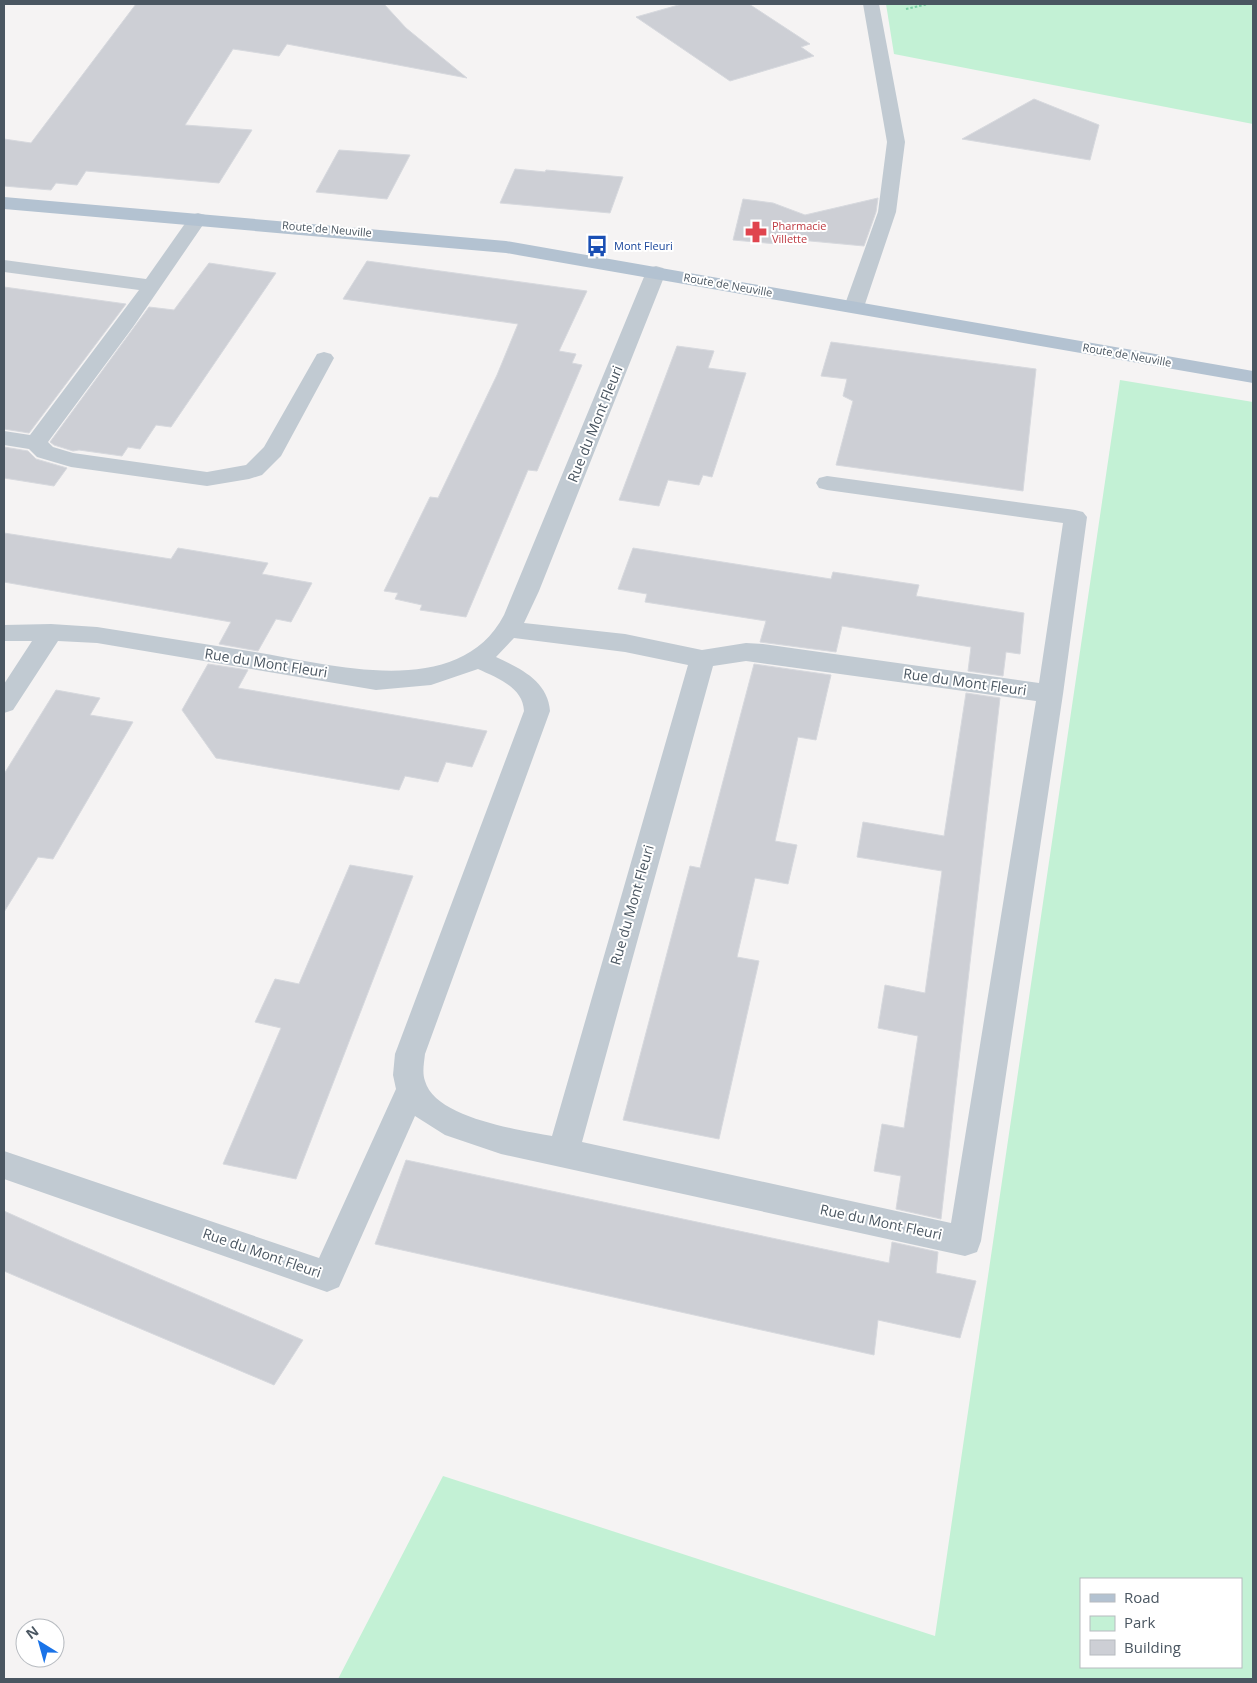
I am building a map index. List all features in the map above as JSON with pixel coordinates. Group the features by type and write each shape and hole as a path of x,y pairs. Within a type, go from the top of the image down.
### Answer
{"main road":[{"name":"Route de Neuville","path":"4,203 468,242 656,272 1253,377"}],"street":[{"path":"854,307 887,212 896,142 871,4"},
{"path":"36,443 152,286 198,219"},
{"path":"4,266 152,286"},
{"name":"Rue du Mont Fleuri","path":"4,633 51,632 97,634 376,681 403,682 428,678 454,670 477,658 496,643 508,629 527,591 656,272"},
{"path":"4,438 36,443 45,452 71,460 207,479 241,474 254,470 273,451 324,358"},
{"path":"827,482 1075,517 1050,694"},
{"name":"Rue du Mont Fleuri","path":"477,658 531,690 538,703 537,711 410,1054 407,1071 412,1088 430,1112 451,1124 489,1136 965,1240 1050,694 763,653 746,652 702,658 625,643 508,629"},
{"path":"4,704 51,632"},
{"name":"Rue du Mont Fleuri","path":"563,1152 702,658"},
{"name":"Rue du Mont Fleuri","path":"4,1165 327,1276 412,1088"}],"green space":[{"path":"886,4 1253,4 1253,124 894,54"},
{"path":"1120,380 1253,402 1253,1679 338,1679 443,1476 935,1636"}],"building":[{"path":"136,4 384,4 406,28 467,78 287,44 279,56 233,49 185,125 252,130 219,183 86,171 77,185 56,183 51,190 4,186 4,139 31,143"},
{"path":"682,4 749,4 810,44 801,47 814,56 730,81 636,17"},
{"path":"1034,99 1099,125 1090,160 962,139"},
{"path":"339,150 410,155 387,199 316,192"},
{"path":"515,169 623,177 610,213 500,203"},
{"path":"878,198 876,212 864,246 778,238 777,244 733,240 743,199 773,203 805,215"},
{"path":"367,261 587,291 559,351 576,354 572,363 582,365 537,471 528,470 466,617 420,610 422,605 395,599 398,593 384,591 430,497 438,498 497,375 518,324 343,299"},
{"path":"209,263 276,273 171,427 156,425 140,449 128,447 122,456 79,450 73,451 50,442 149,307 174,310"},
{"path":"4,287 126,304 29,433 4,429"},
{"path":"831,342 1036,369 1023,491 836,465 853,401 843,396 847,379 821,376"},
{"path":"677,346 714,351 708,368 746,373 712,477 703,475 699,485 668,480 659,506 619,500"},
{"path":"4,447 28,451 36,459 67,468 54,486 4,478"},
{"path":"4,533 171,559 178,548 268,563 262,574 312,583 291,622 276,619 258,651 219,644 231,622 4,582"},
{"path":"633,548 831,579 833,572 919,585 916,596 1024,613 1020,654 1006,652 1003,676 968,671 971,647 842,626 836,652 760,642 766,621 645,602 647,594 618,589"},
{"path":"208,664 248,670 238,688 487,731 472,767 446,762 438,782 405,776 399,790 216,758 182,710"},
{"path":"754,664 831,675 816,740 798,737 775,841 797,845 788,884 755,878 737,957 759,961 719,1139 623,1120 690,866 700,868"},
{"path":"56,690 100,698 90,715 133,722 53,859 38,857 4,912 4,774"},
{"path":"966,693 1000,698 941,1219 896,1209 901,1176 874,1171 882,1124 904,1128 918,1036 878,1028 885,985 925,993 942,871 857,857 863,822 944,836"},
{"path":"350,865 413,876 296,1179 223,1164 281,1028 255,1022 275,979 299,984"},
{"path":"406,1160 889,1263 892,1242 938,1252 936,1273 976,1281 960,1338 878,1320 874,1355 375,1244"},
{"path":"4,1211 303,1340 274,1385 4,1271"}],"place":[{"name":"Pharmacie Villette","path":"756,232"},
{"name":"Mont Fleuri","path":"597,246"}]}
